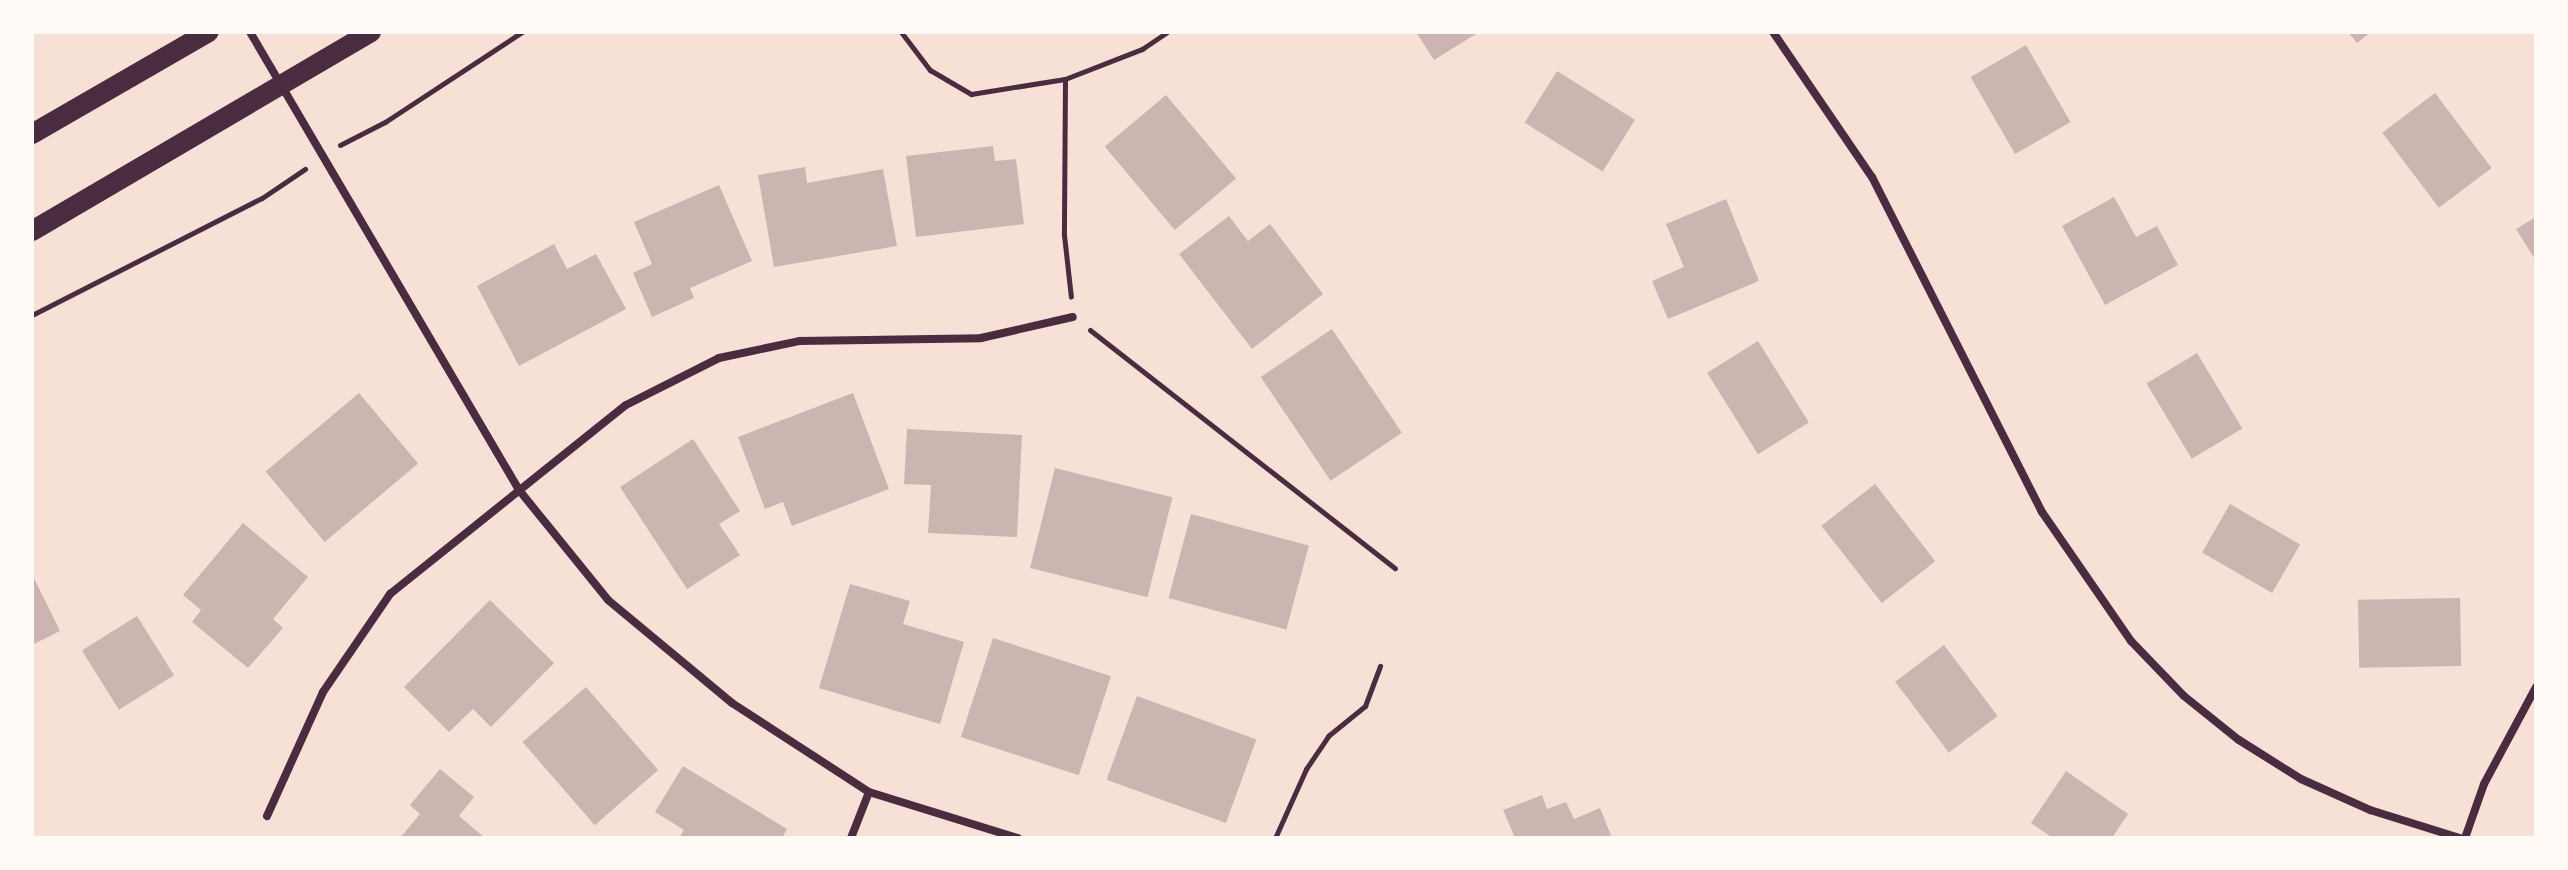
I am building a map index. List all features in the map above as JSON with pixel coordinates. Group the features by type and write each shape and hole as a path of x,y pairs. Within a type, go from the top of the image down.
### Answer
{"main road":[{"path":"32,134 209,32"},
{"path":"32,231 283,87 371,32"}],"street":[{"path":"250,32 519,490 608,600 732,703 869,792 1018,838"},
{"path":"1773,32 1872,177 2042,512 2131,641 2184,696 2239,740 2301,779 2370,810 2462,838 2484,784 2536,687"},
{"path":"267,816 323,692 390,594 626,405 719,358 800,341 981,338 1073,317"},
{"path":"851,838 869,792"}],"path":[{"path":"32,315 262,198 522,32"},
{"path":"901,32 930,70 971,94 1065,79 1142,49 1167,32"},
{"path":"1065,79 1064,235 1073,317 1395,568"},
{"path":"1275,838 1306,769 1328,736 1365,706 1380,666"}],"building":[{"path":"1416,32 1479,32 1434,60"},
{"path":"2348,32 2371,32 2357,43"},
{"path":"2026,45 2070,122 2015,154 1971,77"},
{"path":"1557,71 1635,120 1603,171 1525,123"},
{"path":"2435,93 2492,168 2439,208 2382,133"},
{"path":"1166,95 1236,178 1175,230 1105,146"},
{"path":"993,146 995,161 1016,159 1024,224 916,237 906,156"},
{"path":"805,167 807,183 883,169 897,246 774,267 758,175"},
{"path":"719,185 752,261 690,288 694,298 652,317 633,273 652,264 634,222"},
{"path":"2114,197 2136,237 2157,226 2178,265 2105,305 2062,226"},
{"path":"1726,199 1759,281 1668,319 1652,281 1684,267 1666,224"},
{"path":"1229,216 1248,241 1270,224 1323,294 1252,349 1179,254"},
{"path":"2536,217 2536,261 2516,229"},
{"path":"554,244 567,269 596,254 626,309 519,366 477,286"},
{"path":"1332,329 1402,433 1331,481 1261,377"},
{"path":"1758,341 1809,422 1758,454 1707,373"},
{"path":"2197,353 2242,428 2192,459 2146,383"},
{"path":"359,393 418,463 325,542 266,471"},
{"path":"853,393 889,489 792,526 783,502 765,509 738,437"},
{"path":"907,429 1022,435 1017,537 928,533 931,485 904,484"},
{"path":"693,439 740,511 719,524 740,555 687,589 620,487"},
{"path":"1055,468 1172,497 1147,597 1030,568"},
{"path":"1875,484 1935,561 1882,603 1821,526"},
{"path":"2230,504 2300,544 2272,593 2202,552"},
{"path":"1191,514 1309,546 1286,630 1168,598"},
{"path":"243,523 308,577 273,619 283,628 248,668 192,622 201,610 183,595"},
{"path":"32,574 60,631 32,645"},
{"path":"850,584 910,601 903,624 964,642 940,724 819,688"},
{"path":"2460,598 2461,666 2359,668 2358,600"},
{"path":"490,600 554,663 491,727 473,709 449,732 404,687"},
{"path":"137,616 174,675 119,710 82,650"},
{"path":"993,638 1111,676 1079,775 961,737"},
{"path":"1944,645 1998,716 1949,753 1895,682"},
{"path":"586,687 658,770 595,825 523,742"},
{"path":"1137,696 1256,739 1226,823 1107,780"},
{"path":"683,766 787,829 782,838 679,838 684,830 655,812"},
{"path":"440,769 474,797 459,816 485,838 400,838 420,814 410,805"},
{"path":"2066,771 2128,814 2112,838 2053,838 2031,823"},
{"path":"1542,795 1547,809 1566,802 1574,819 1600,808 1612,838 1515,838 1503,810"}]}
